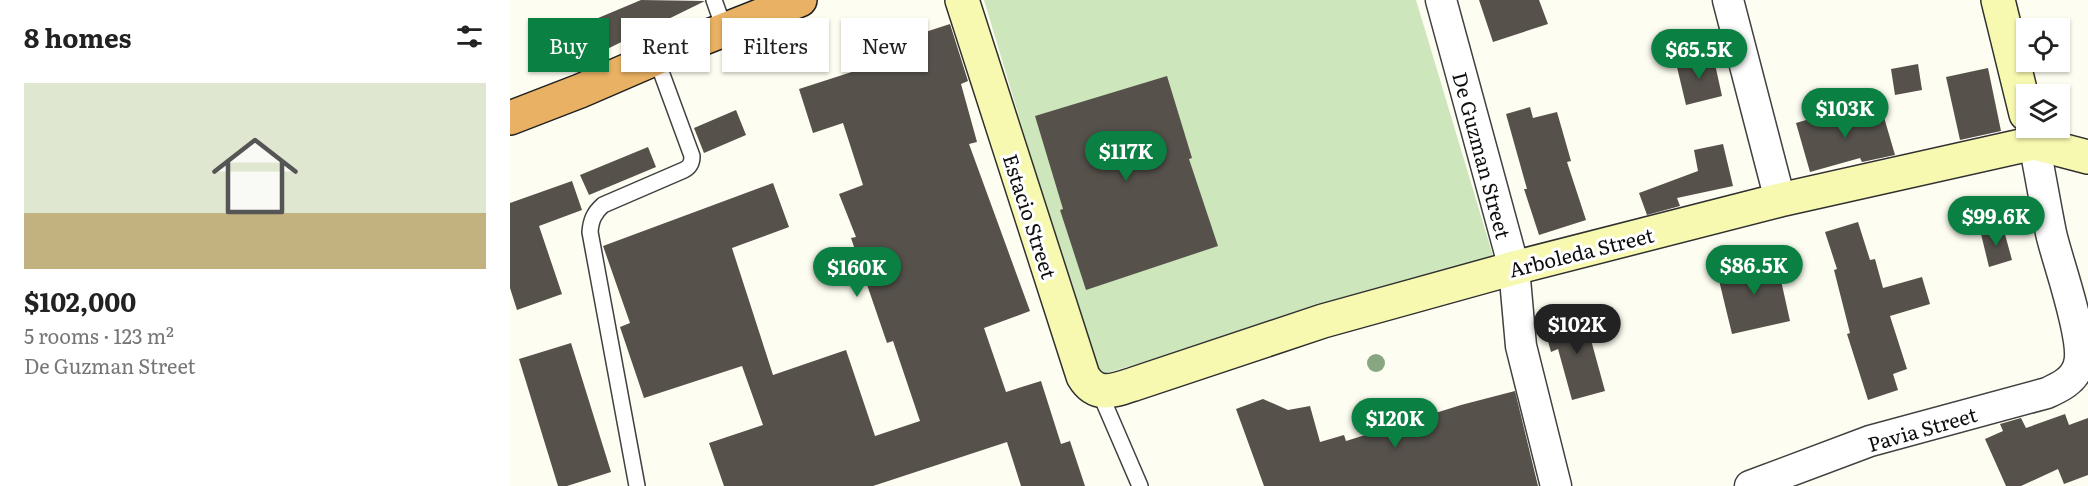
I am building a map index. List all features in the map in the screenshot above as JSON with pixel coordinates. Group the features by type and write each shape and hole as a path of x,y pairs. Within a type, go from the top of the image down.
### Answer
{"highway":[{"path":"756,18 800,0"},
{"path":"510,118 624,72"}],"main road":[{"name":"Estacio Street","path":"962,0 1083,376 1089,387 1099,391"},
{"path":"1998,0 2019,84"},
{"name":"Arboleda Street","path":"1099,391 1113,391 1323,321 1514,268 1780,200 2016,132"},
{"path":"2049,138 2088,158"}],"street":[{"name":"De Guzman Street","path":"1441,0 1514,268 1521,346 1556,486"},
{"path":"1728,0 1780,200"},
{"name":"Pavia Street","path":"1750,486 1870,441 2048,393 2062,386 2072,377 2080,358 2079,343 2064,275 2052,236 2032,138"}],"lane":[{"path":"714,0 722,23"},
{"path":"637,486 590,232 595,212 603,205 684,170 692,162 692,156 661,72"},
{"path":"1099,391 1140,486"}],"green space":[{"path":"984,0 1416,0 1493,256 1097,376"}],"building":[{"path":"641,0 705,1 670,18 621,18 621,42 609,48 609,18 598,18"},
{"path":"1479,0 1539,0 1548,24 1493,42"},
{"path":"950,24 968,81 961,84 977,142 969,144 1030,311 984,328 1006,392 1041,381 1061,444 1070,441 1085,486 1021,486 1007,442 873,486 724,486 709,443 763,425 742,366 644,398 620,327 630,323 603,246 773,183 789,227 732,248 773,375 846,350 875,436 920,421 893,341 887,343 851,238 856,237 839,194 863,185 843,123 813,133 799,89 852,72 928,72 928,31"},
{"path":"1713,55 1722,96 1686,105 1676,63"},
{"path":"1918,64 1922,90 1895,95 1891,69"},
{"path":"1988,68 2001,131 1960,140 1946,77"},
{"path":"1167,76 1192,158 1189,159 1218,246 1086,290 1060,210 1063,209 1035,116"},
{"path":"1530,107 1533,118 1557,112 1571,161 1567,162 1586,220 1539,235 1524,189 1527,189 1506,114"},
{"path":"1881,107 1895,155 1862,162 1860,158 1810,172 1796,123 1830,113 1832,121"},
{"path":"736,110 746,135 704,153 694,128"},
{"path":"1723,144 1733,186 1677,198 1680,206 1647,215 1639,193 1698,171 1694,150"},
{"path":"648,147 656,167 589,195 580,175"},
{"path":"572,181 582,210 539,226 562,294 517,310 510,288 510,203"},
{"path":"1858,222 1870,260 1875,259 1883,288 1922,277 1930,304 1890,316 1907,369 1893,374 1898,390 1868,400 1847,334 1850,333 1834,270 1837,269 1825,232"},
{"path":"2003,227 2012,260 1989,267 1981,234"},
{"path":"1776,258 1790,321 1732,334 1717,272"},
{"path":"1589,314 1596,339 1591,340 1605,391 1572,400 1558,349 1551,352 1544,327"},
{"path":"571,343 611,472 567,486 558,486 519,359"},
{"path":"1515,391 1538,486 1264,486 1236,409 1263,399 1288,410 1310,406 1320,442 1344,435 1346,441 1461,405"},
{"path":"2065,414 2069,425 2088,418 2088,475 2064,484 2058,469 2021,486 2006,486 1985,439 2003,431 2000,424 2021,418 2026,428"}]}
